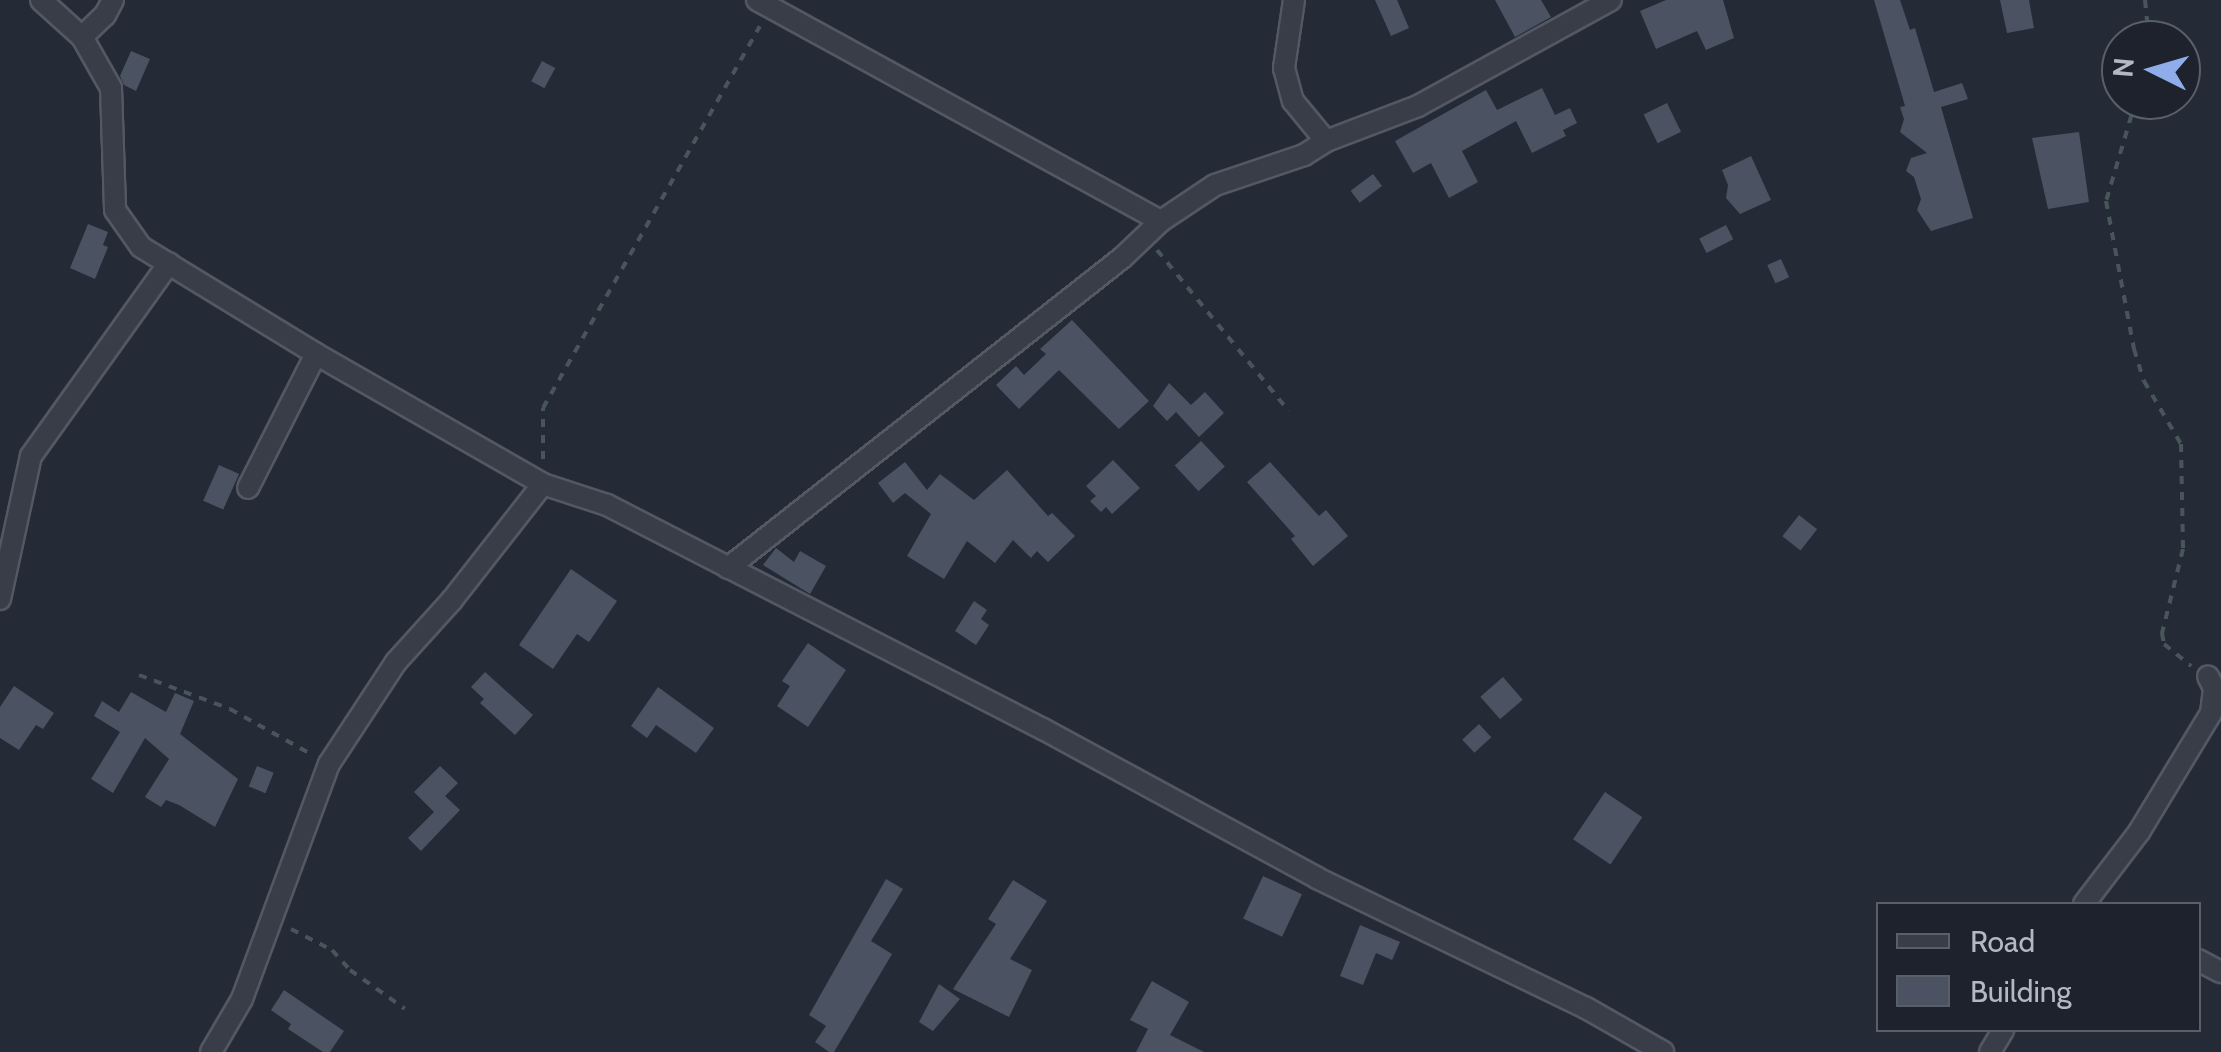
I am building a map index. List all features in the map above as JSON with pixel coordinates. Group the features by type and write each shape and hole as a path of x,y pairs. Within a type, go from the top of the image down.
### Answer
{"street":[{"path":"41,0 82,36 112,88 115,210 141,247 316,354 543,484 607,505 897,652 1317,878 1586,1008 1663,1052"},
{"path":"82,36 106,16 113,0"},
{"path":"1294,0 1284,68 1293,102 1326,141"},
{"path":"728,568 1122,258 1160,220 1215,185 1304,155 1326,141 1418,106 1611,0"},
{"path":"764,3 1160,220"},
{"path":"0,599 31,456 169,263"},
{"path":"248,488 316,354"},
{"path":"211,1052 242,1000 329,764 396,662 452,600 543,484"},
{"path":"2091,902 2211,714 2214,688 2208,676"}],"path":[{"path":"543,484 544,408 764,3"},
{"path":"2130,120 2106,201 2144,381 2180,444 2183,549 2164,621 2164,644 2208,676"},
{"path":"1160,220 1156,254 1290,411"},
{"path":"139,675 230,708 329,764"},
{"path":"272,918 332,950 350,970 405,1008"}],"building":[{"path":"1375,0 1397,0 1409,28 1391,36"},
{"path":"1495,0 1541,0 1551,17 1515,37"},
{"path":"1666,0 1723,0 1734,38 1706,50 1697,31 1656,49 1640,11"},
{"path":"1874,0 1900,0 1910,30 1915,28 1934,92 1962,83 1968,99 1941,107 1973,218 1931,231 1917,210 1921,199 1914,177 1906,171 1911,158 1927,153 1900,132 1904,119 1900,107 1905,106"},
{"path":"2000,0 2029,0 2034,28 2007,33"},
{"path":"131,51 150,59 136,91 124,85 120,76"},
{"path":"542,61 555,68 544,88 531,81"},
{"path":"1542,88 1555,115 1570,108 1577,123 1563,130 1566,136 1532,153 1516,121 1462,151 1478,182 1449,198 1431,163 1413,173 1395,141 1486,90 1497,110"},
{"path":"1667,103 1681,132 1658,143 1644,114"},
{"path":"2079,132 2089,202 2048,209 2032,138"},
{"path":"1751,156 1771,200 1740,214 1726,198 1728,185 1722,170"},
{"path":"1373,174 1382,186 1360,203 1351,191"},
{"path":"88,224 108,232 103,245 108,247 95,279 70,268"},
{"path":"1726,225 1733,239 1707,253 1699,239"},
{"path":"1781,259 1789,277 1775,283 1767,265"},
{"path":"1072,320 1149,401 1119,429 1059,370 1019,409 996,385 1016,366 1024,375 1046,354 1040,349"},
{"path":"1169,383 1191,405 1205,392 1224,413 1199,437 1176,412 1167,421 1153,406"},
{"path":"1201,441 1225,467 1199,491 1175,466"},
{"path":"1113,460 1140,488 1112,514 1106,507 1101,512 1090,501 1096,496 1086,486"},
{"path":"905,462 927,490 940,474 974,500 1007,470 1048,516 1052,513 1075,536 1048,562 1037,551 1031,558 1013,540 995,563 967,541 944,579 907,556 931,514 905,493 893,503 878,483"},
{"path":"1270,462 1319,516 1326,510 1348,536 1313,566 1291,539 1295,536 1247,482"},
{"path":"219,465 239,474 223,510 203,501"},
{"path":"1799,515 1817,529 1801,550 1782,536"},
{"path":"776,548 794,562 800,551 826,566 810,594 763,565"},
{"path":"571,569 617,601 589,642 577,634 553,669 519,645"},
{"path":"974,601 987,610 981,619 989,625 976,645 955,631"},
{"path":"808,643 846,670 808,727 777,706 790,686 782,681"},
{"path":"485,672 533,715 515,735 480,703 484,699 471,687"},
{"path":"1503,677 1523,700 1500,719 1480,697"},
{"path":"14,686 54,713 43,729 36,725 19,750 0,738 0,707"},
{"path":"658,687 714,728 696,753 656,725 647,738 631,726"},
{"path":"131,692 166,712 175,693 194,701 180,734 238,779 215,827 179,805 166,800 161,807 145,797 169,759 145,738 113,793 91,779 120,732 94,716 102,701 119,712"},
{"path":"1479,724 1491,737 1474,753 1462,740"},
{"path":"257,766 274,773 265,793 249,786"},
{"path":"440,766 458,783 445,796 460,810 421,851 408,838 434,812 414,792"},
{"path":"1605,792 1642,817 1610,864 1573,839"},
{"path":"1263,876 1302,894 1282,937 1243,919"},
{"path":"886,879 903,889 871,941 892,954 834,1052 829,1052 815,1042 826,1026 809,1015"},
{"path":"1013,880 1047,901 1010,959 1032,970 1009,1017 953,989 996,924 988,919"},
{"path":"1360,925 1400,942 1392,960 1376,953 1363,985 1340,976"},
{"path":"1152,981 1189,1002 1170,1035 1204,1052 1136,1052 1148,1029 1130,1020"},
{"path":"939,984 960,999 933,1031 919,1022"},
{"path":"284,990 344,1031 330,1052 323,1052 288,1029 291,1024 271,1010"}]}
